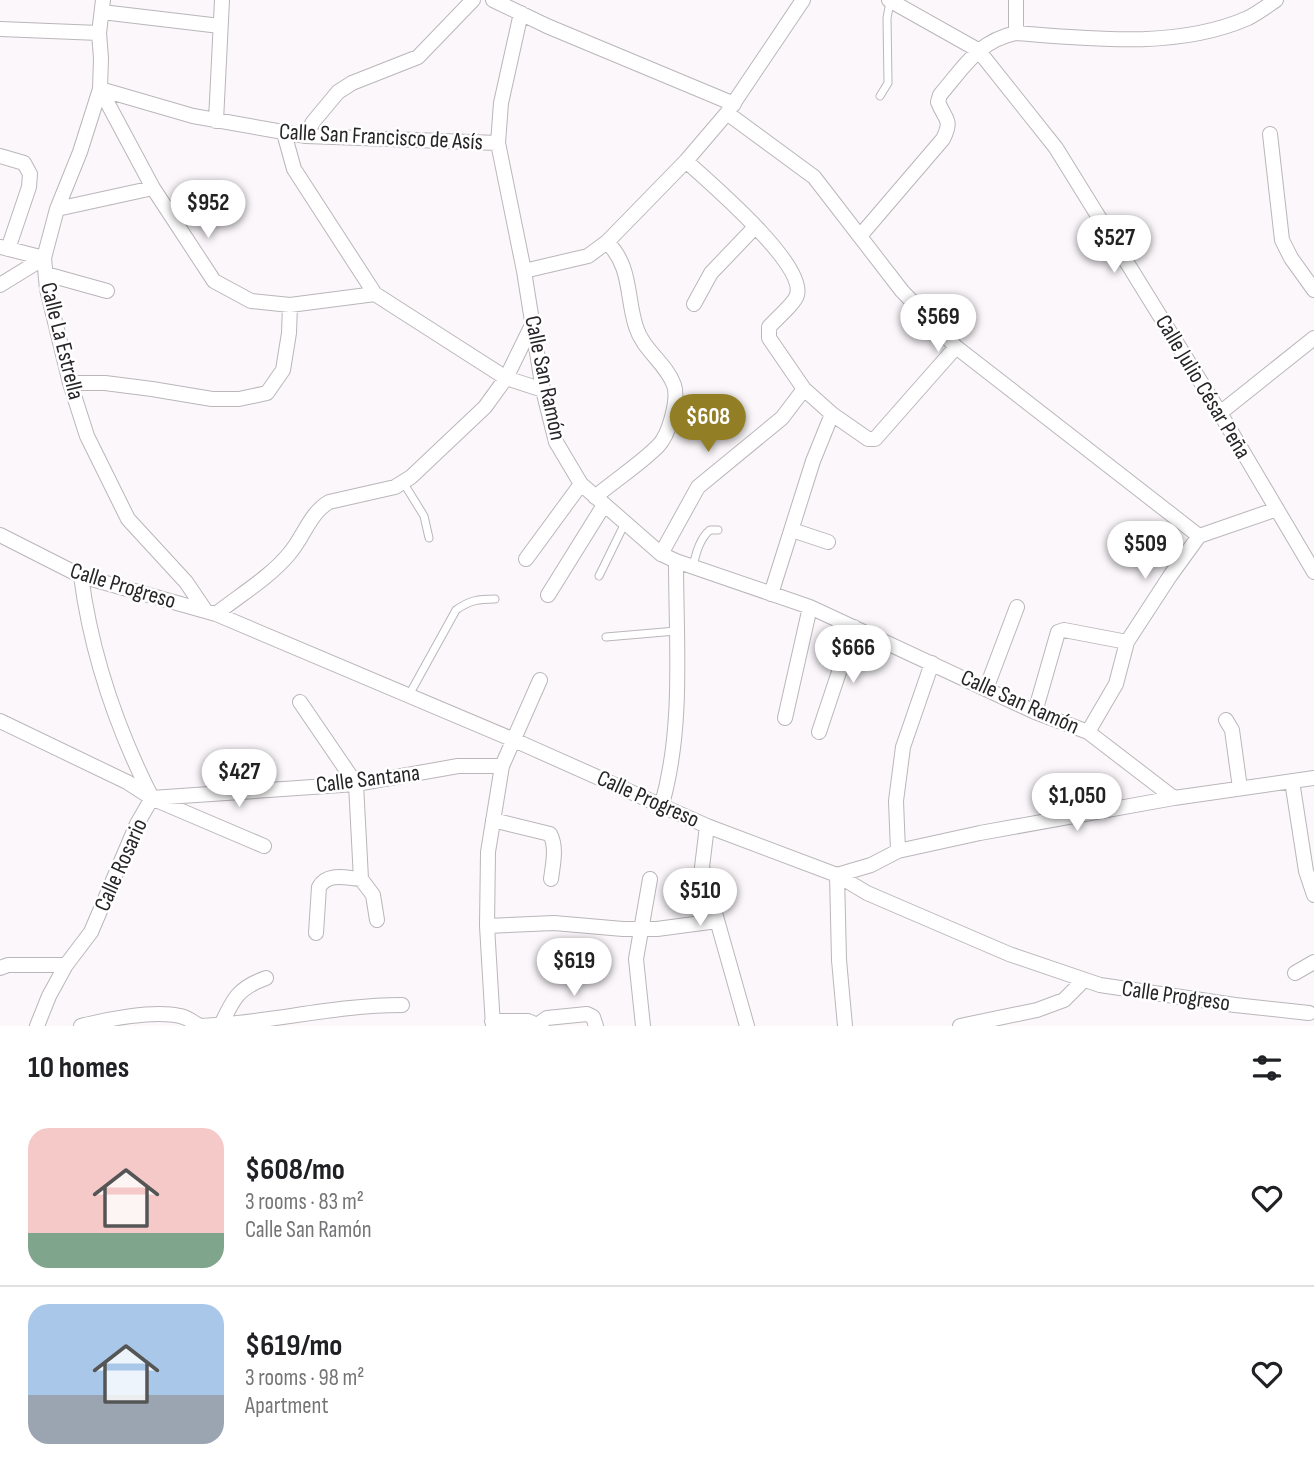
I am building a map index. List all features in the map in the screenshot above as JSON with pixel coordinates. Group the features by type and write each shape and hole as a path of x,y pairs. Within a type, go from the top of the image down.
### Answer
{"street":[{"path":"216,121 222,0"},
{"path":"306,136 313,122 338,92 352,83 418,57 473,0"},
{"path":"524,271 588,256 607,242 686,161 730,108 803,0"},
{"path":"1016,0 1016,33"},
{"path":"860,236 943,139 949,120 938,102 940,95 978,50 998,37 1016,33 1139,40 1198,33 1249,18 1276,0"},
{"path":"495,1 730,108 814,177 902,291 956,347 1199,536"},
{"name":"Calle Julio César Peña","path":"889,1 978,50 1056,148 1220,413 1314,572"},
{"path":"102,6 219,26"},
{"name":"Calle La Estrella","path":"102,6 99,33 100,89 57,209 44,258 46,274 71,383 87,436 128,519 211,612"},
{"name":"Calle San Ramón","path":"521,13 501,103 498,143 556,442 581,484 661,554 810,607 1035,712 1088,732 1174,798"},
{"path":"0,29 99,33"},
{"path":"100,89 153,188 214,281 251,301 290,305 375,294"},
{"name":"Calle San Francisco de Asís","path":"100,89 216,121 306,136 498,143"},
{"path":"284,133 294,169 375,294 506,378 544,390"},
{"path":"1270,134 1282,240 1291,258 1314,290"},
{"path":"0,156 24,163 30,174 29,187 4,248 44,258"},
{"path":"686,161 785,259 798,288 797,298 769,327 769,338 804,389 832,414 868,439 875,439 956,347"},
{"path":"57,209 153,188"},
{"path":"694,304 711,273 755,227"},
{"path":"548,595 600,501 662,441 672,417 674,386 638,335 622,260 607,242"},
{"path":"0,285 44,258"},
{"path":"46,274 107,291"},
{"path":"71,383 105,383 212,400 239,399 267,393 284,370 290,305"},
{"path":"211,612 284,559 322,506 395,487 403,482 485,407 506,378 533,323"},
{"path":"1220,413 1314,338"},
{"path":"661,554 698,486 782,418 804,389"},
{"path":"772,594 813,461 832,414"},
{"path":"526,559 581,484"},
{"path":"1088,732 1116,684 1127,642 1199,536 1277,509"},
{"path":"792,530 828,542"},
{"name":"Calle Progreso","path":"0,535 81,576 211,612 514,740 707,826 837,874 867,894 1009,954 1100,985 1312,1014"},
{"path":"662,804 672,769 677,699 676,561"},
{"name":"Calle Rosario","path":"37,1026 66,965 91,932 137,824 152,798 132,759 108,688 87,618 81,576"},
{"path":"785,718 810,607"},
{"path":"986,688 1017,607"},
{"path":"819,732 854,627"},
{"path":"1035,712 1058,632 1065,630 1127,642"},
{"path":"898,851 896,801 903,747 932,663"},
{"path":"540,680 502,766 488,852 487,926 493,1023 528,1021 537,1026 547,1018 587,1014 593,1017 596,1026"},
{"path":"300,702 356,784 361,879 373,895 377,920"},
{"path":"1226,720 1232,730 1240,788"},
{"path":"0,721 127,782 152,798 264,845"},
{"name":"Calle Santana","path":"152,798 356,784 458,766 502,766"},
{"path":"845,1026 839,960 837,874 870,865 898,851 980,833 1174,798 1314,778"},
{"path":"1292,781 1306,872 1314,895"},
{"path":"494,820 550,834 554,850 551,878"},
{"path":"707,826 702,867 747,1026"},
{"path":"316,933 319,887 322,882 330,877 361,879"},
{"path":"643,1026 636,959 650,879"},
{"path":"487,926 554,923 657,929 717,921"},
{"path":"1295,973 1314,962"},
{"path":"0,968 8,965 66,965"},
{"path":"221,1025 237,995 244,988 266,978"},
{"path":"960,1026 1037,1010 1064,1000 1084,980"},
{"path":"82,1026 181,1016 200,1026 221,1025 267,1021 363,1005 402,1005"}],"lane":[{"path":"880,96 888,83 889,1"},
{"path":"403,482 424,516 429,538"},
{"path":"599,576 625,523"},
{"path":"693,567 706,533 718,530"},
{"path":"409,696 456,610 477,598 495,598"},
{"path":"606,637 676,631"}]}
